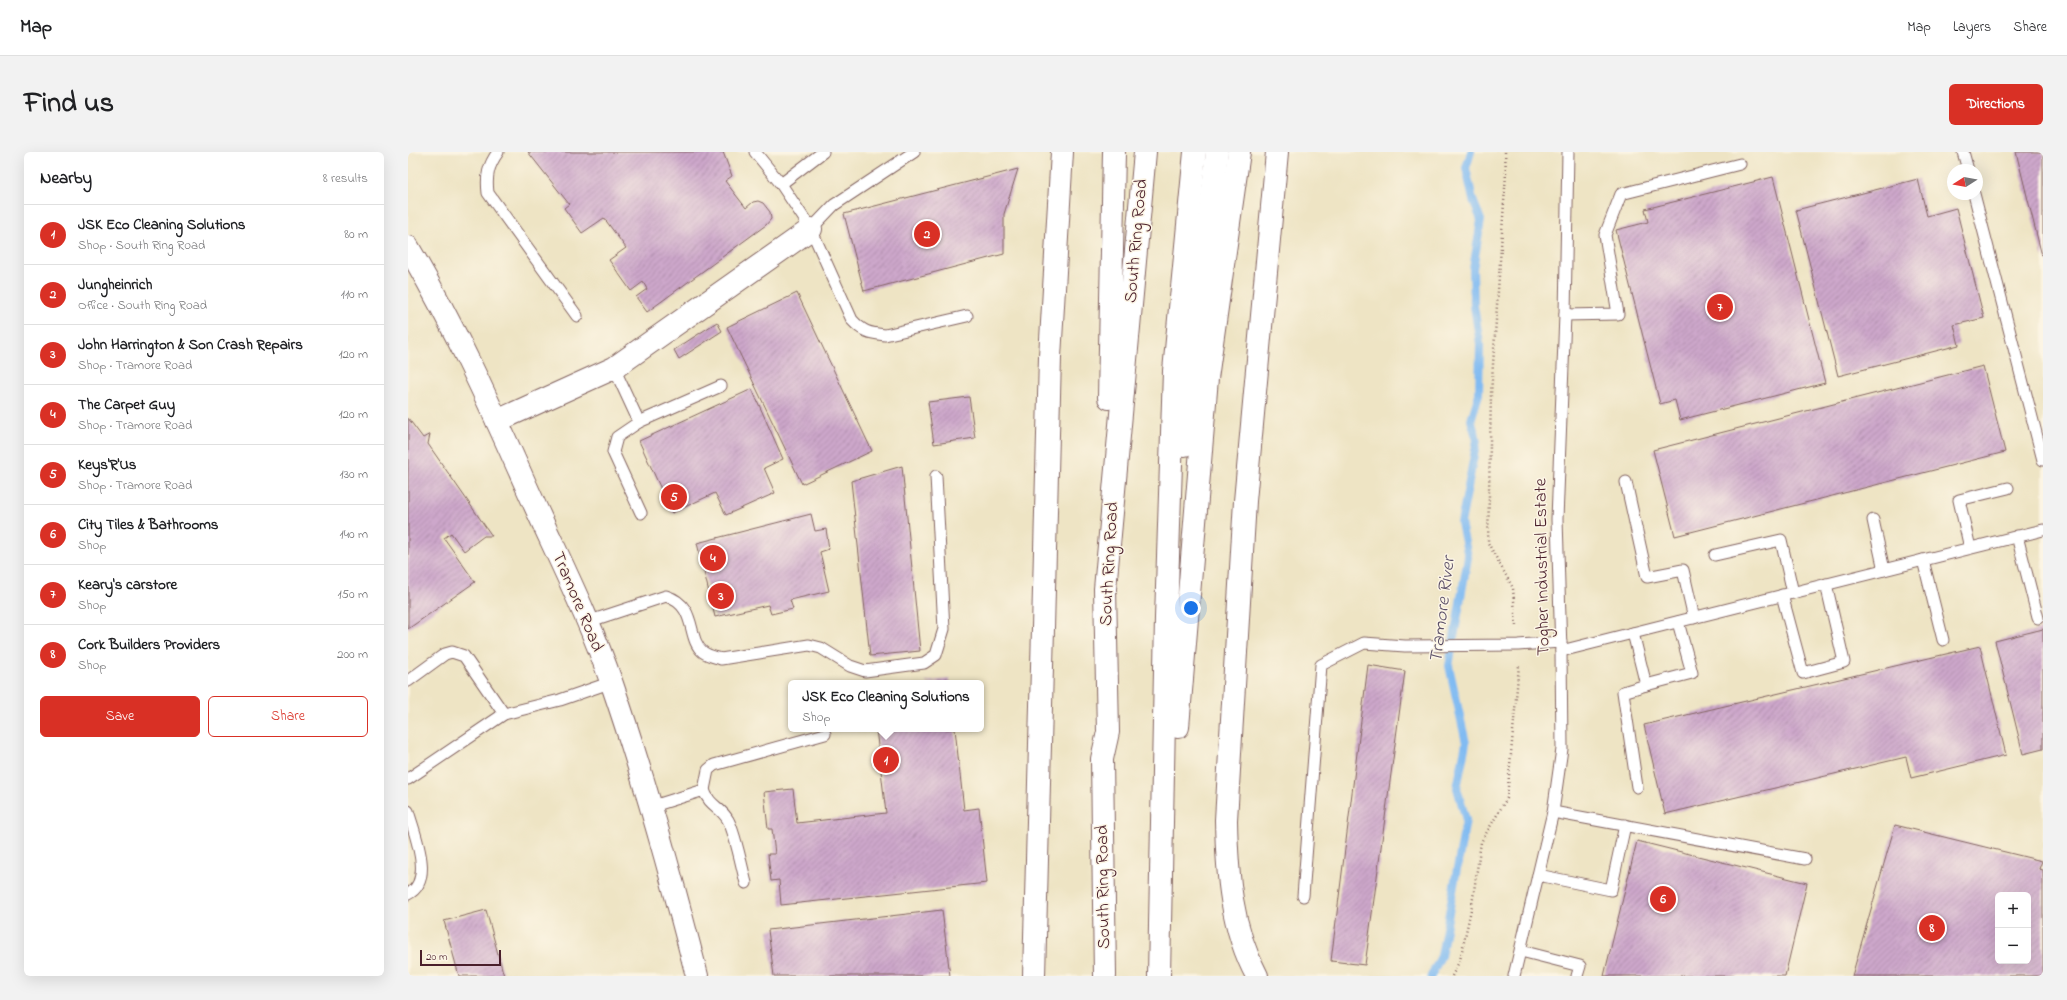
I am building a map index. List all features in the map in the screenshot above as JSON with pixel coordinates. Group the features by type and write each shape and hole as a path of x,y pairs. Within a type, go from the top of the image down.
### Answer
{"main road":[{"path":"1034,976 1050,364 1062,152"},
{"path":"1105,589 1114,152"},
{"name":"South Ring Road","path":"1105,976 1102,759 1108,732 1105,589 1145,152"},
{"path":"1159,976 1166,618 1174,371 1195,152"},
{"path":"1166,618 1217,152"},
{"path":"1159,950 1207,378 1239,152"},
{"path":"1257,976 1243,945 1231,893 1227,866 1226,820 1245,501 1277,152"},
{"path":"497,421 614,368 811,229"},
{"name":"Tramore Road","path":"408,248 457,338 497,421 587,622 612,682 650,807 696,976"}],"lane":[{"path":"498,152 490,163 486,176 488,193 577,316"},
{"path":"755,152 781,184 811,229 852,320 861,330 873,334 885,335 967,316"},
{"path":"781,184 823,152"},
{"path":"811,229 834,205 914,152"},
{"name":"Togher Industrial Estate","path":"1514,976 1553,812 1562,750 1561,647 1557,519 1565,315 1568,152"},
{"path":"1963,152 1966,164"},
{"path":"1565,315 1618,314 1605,235 1621,194 1740,164"},
{"path":"1976,200 2043,460"},
{"path":"614,368 639,422"},
{"path":"641,513 613,452 613,447 620,434 639,422 721,386"},
{"path":"587,622 666,596 674,598 682,605 689,618 699,647 711,656 721,659 809,645 821,648 850,666 865,671 924,663 936,655 944,629 936,476"},
{"path":"1626,482 1647,577 1683,570 1694,618"},
{"path":"1970,548 1959,500 2008,488"},
{"path":"1873,520 1884,570"},
{"path":"1303,896 1321,665 1364,643 1416,646 1512,645 1561,647 1633,633 2043,530"},
{"path":"2017,536 2038,618"},
{"path":"1715,555 1780,540 1787,594 1803,673 1844,662 1826,584"},
{"path":"1923,560 1943,640"},
{"path":"1637,787 1623,692 1692,673 1678,622"},
{"path":"1633,633 1646,685"},
{"path":"408,681 445,654 452,652 458,653 464,656 504,714"},
{"path":"408,779 504,714 560,700 612,682"},
{"path":"746,883 729,821 721,811 711,804 704,790 708,770 714,765 825,734"},
{"path":"650,807 704,790"},
{"path":"408,810 421,861 422,880 414,891 408,894"},
{"path":"1553,812 1805,859"},
{"path":"1538,875 1611,890 1625,825"},
{"path":"1521,951 1580,966 1577,976"}],"path":[{"path":"1452,976 1460,960 1470,912 1481,842 1507,798 1520,666 1512,645 1513,588 1488,543 1491,394 1506,173 1505,152"}],"building":[{"path":"528,152 723,152 732,176 725,181 746,208 753,202 758,201 763,203 770,212 771,219 766,225 647,312 636,297 647,289 643,282 631,291 609,260 626,248 604,218 582,233 564,208 569,204"},
{"path":"2016,152 2043,152 2043,256 2042,256"},
{"path":"1018,169 1004,214 1004,254 864,291 844,214"},
{"path":"1773,177 1825,383 1680,420 1675,400 1660,404 1616,230 1648,222 1645,209"},
{"path":"1918,179 1927,216 1956,208 1984,318 1954,325 1959,345 1838,376 1796,210"},
{"path":"797,293 872,451 802,484 727,327"},
{"path":"717,322 722,331 679,359 674,350"},
{"path":"1983,366 2005,452 1675,536 1653,450"},
{"path":"752,389 783,459 764,468 775,493 726,515 715,493 672,513 639,441"},
{"path":"969,397 975,438 934,444 928,402"},
{"path":"408,418 423,438 430,434 428,444 492,536 484,536 464,551 451,533 444,538 475,582 408,629"},
{"path":"902,466 920,651 870,656 851,481"},
{"path":"811,514 815,531 826,529 829,549 820,552 829,591 790,600 793,609 771,614 768,605 715,617 697,543"},
{"path":"2043,629 2043,749 2023,754 1995,641"},
{"path":"1980,646 2006,755 1911,778 1906,757 1665,814 1644,725"},
{"path":"1368,665 1405,671 1365,965 1331,961"},
{"path":"876,732 955,732 964,810 979,808 987,883 781,905 779,880 771,881 768,854 775,854 772,829 768,829 764,792 793,789 797,823 886,813"},
{"path":"1895,825 2042,861 2039,869 2043,870 2043,976 1852,976"},
{"path":"1637,841 1807,883 1785,976 1604,976"},
{"path":"486,910 504,976 459,976 444,921"},
{"path":"942,910 950,976 774,976 768,930"}],"waterway":[{"name":"Tramore River","path":"1431,976 1441,956 1466,820 1457,788 1466,743 1449,666 1468,557 1461,523 1477,440 1471,420 1479,394 1480,344 1474,306 1473,269 1481,220 1473,200 1466,168 1471,152"}],"place":[{"name":"Jungheinrich","path":"927,234"},
{"name":"Keary's carstore","path":"1720,307"},
{"name":"Keys'R'Us","path":"674,497"},
{"name":"The Carpet Guy","path":"713,558"},
{"name":"John Harrington & Son Crash Repairs","path":"721,596"},
{"name":"JSK Eco Cleaning Solutions","path":"886,760"},
{"name":"City Tiles & Bathrooms","path":"1663,899"},
{"name":"Cork Builders Providers","path":"1932,928"}]}
